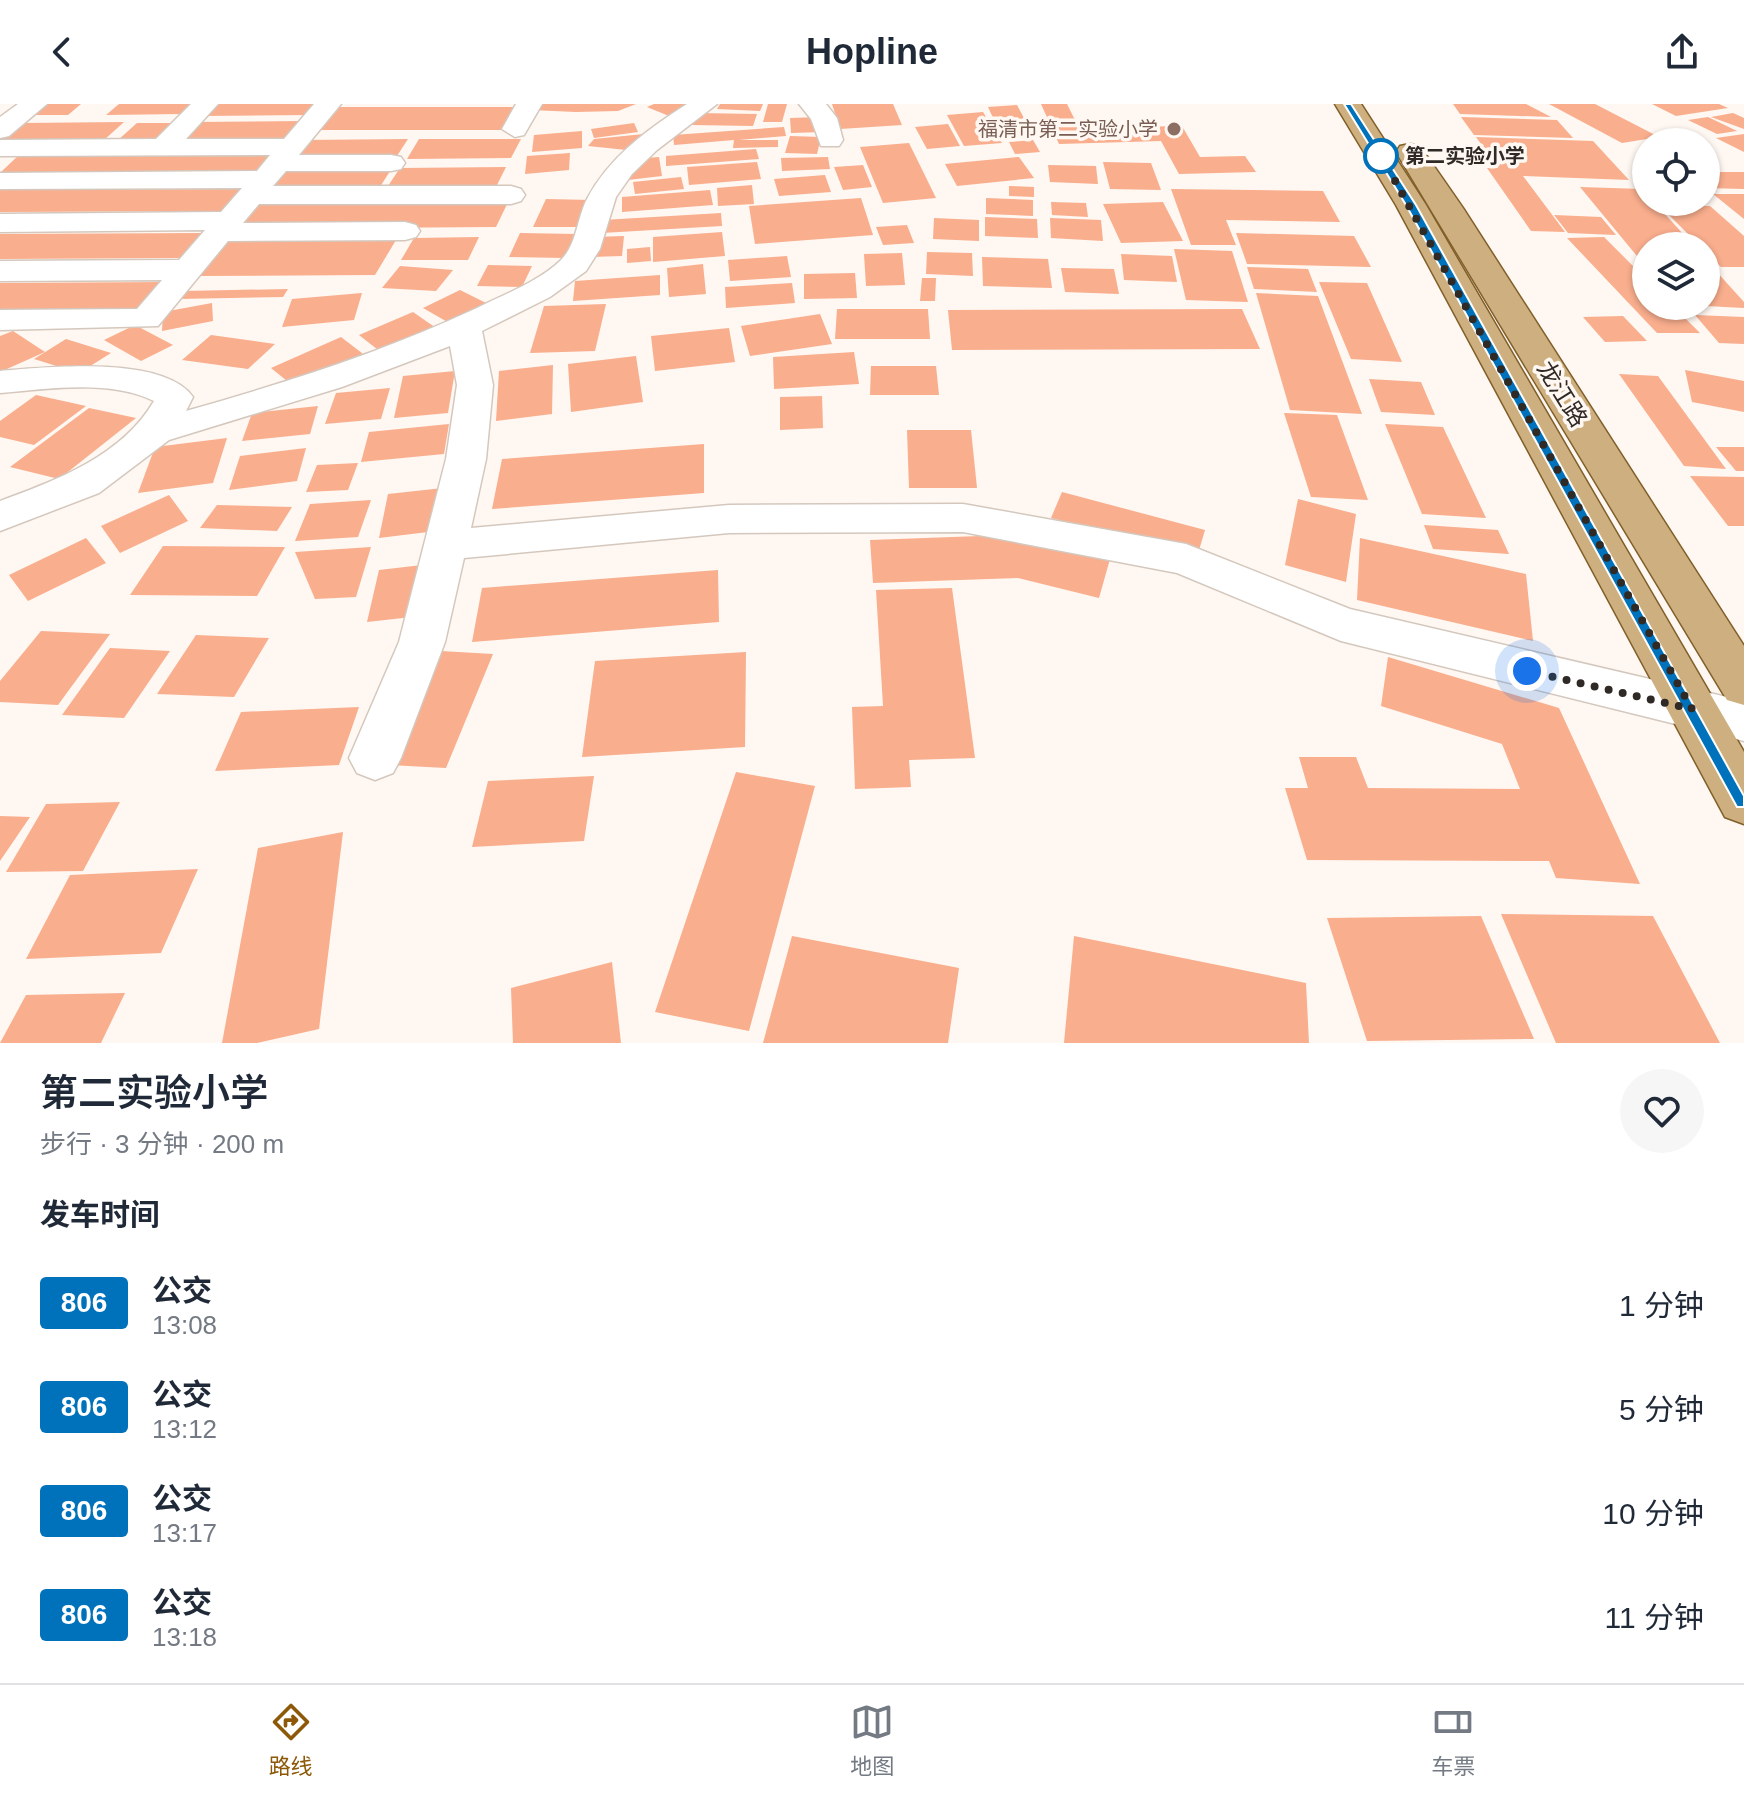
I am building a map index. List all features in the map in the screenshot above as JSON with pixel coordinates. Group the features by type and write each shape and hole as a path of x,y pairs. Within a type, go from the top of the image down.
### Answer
{"main road":[{"name":"龙江路","path":"1348,104 1411,205 1744,801"},
{"name":"龙江路","path":"1377,104 1448,208 1744,686"}],"street":[{"path":"2,146 34,104"},
{"path":"163,148 205,104"},
{"path":"0,320 146,319 328,104"},
{"path":"515,129 529,104"},
{"path":"0,517 85,484 155,432 296,393 464,328 523,298 576,263 601,197 615,178 654,138 704,104"},
{"path":"812,104 824,118 830,140"},
{"path":"2,146 163,148 271,171 511,195"},
{"path":"0,181 271,171 391,163"},
{"path":"0,223 405,231"},
{"path":"0,271 188,270"},
{"path":"375,758 422,642 466,459 475,385 464,328"},
{"path":"0,382 62,377 144,382 175,397 155,432"},
{"path":"447,545 729,519 963,518 1186,559 1341,624 1744,721"}],"building":[{"path":"44,104 81,104 68,115 30,115"},
{"path":"119,104 193,104 182,114 106,115"},
{"path":"211,104 320,104 310,115 199,116"},
{"path":"534,104 636,104 618,111 576,112 531,110"},
{"path":"654,104 692,105 669,116 647,107"},
{"path":"720,104 763,104 760,111 717,109"},
{"path":"768,104 787,104 782,122 763,122"},
{"path":"832,104 893,104 902,125 840,129"},
{"path":"1041,104 1067,104 1079,128 1182,126 1200,157 1245,156 1256,172 1179,174 1161,141 1059,144"},
{"path":"1453,104 1526,104 1551,117 1460,114"},
{"path":"1549,104 1595,104 1642,128 1632,128 1632,141 1622,143"},
{"path":"1652,104 1719,104 1728,108 1676,116"},
{"path":"1017,105 1033,135 1002,137 988,107"},
{"path":"331,107 520,107 508,130 312,130"},
{"path":"983,112 1002,143 964,146 947,115"},
{"path":"697,113 757,114 753,126 692,125"},
{"path":"1733,113 1744,118 1744,129 1711,117"},
{"path":"820,117 823,132 791,133 790,118"},
{"path":"1461,117 1557,120 1573,138 1474,135"},
{"path":"1708,117 1737,131 1720,134 1720,128 1705,128 1688,120"},
{"path":"305,121 289,141 173,142 193,122"},
{"path":"124,122 104,140 0,141 23,123"},
{"path":"137,123 183,123 164,141 117,141"},
{"path":"634,123 638,132 594,138 591,129"},
{"path":"948,124 960,146 927,149 915,127"},
{"path":"784,127 786,136 739,140 778,140 778,147 733,148 734,140 674,145 673,135"},
{"path":"582,131 582,148 532,152 534,135"},
{"path":"654,133 636,151 588,146 594,139"},
{"path":"1744,134 1744,152 1720,140 1720,137"},
{"path":"790,136 821,137 817,154 785,153"},
{"path":"1476,137 1593,141 1629,180 1523,176 1565,232 1531,231 1487,168 1498,168"},
{"path":"408,139 395,159 289,159 305,140"},
{"path":"419,139 521,139 511,158 407,159"},
{"path":"1033,140 1040,152 1015,154 1009,142"},
{"path":"909,143 936,198 883,203 860,147"},
{"path":"756,149 759,159 666,166 666,156"},
{"path":"276,152 259,172 0,173 21,153"},
{"path":"570,153 569,170 525,174 527,156"},
{"path":"659,157 662,176 628,180 645,158"},
{"path":"828,157 830,169 782,171 781,158"},
{"path":"1019,157 1034,178 957,186 945,164"},
{"path":"757,162 761,179 689,185 687,167"},
{"path":"1103,162 1151,163 1161,190 1110,189"},
{"path":"863,165 872,187 843,190 834,167"},
{"path":"1048,165 1096,166 1098,184 1050,182"},
{"path":"506,167 495,189 386,189 400,168"},
{"path":"392,168 378,190 266,191 284,169"},
{"path":"1720,172 1744,172 1744,189 1720,188"},
{"path":"825,175 831,192 779,196 774,179"},
{"path":"681,177 684,189 635,194 633,182"},
{"path":"752,185 754,204 718,206 717,188"},
{"path":"1009,186 1034,187 1034,197 1009,196"},
{"path":"1580,187 1632,189 1632,216 1667,216 1681,232 1632,232 1632,250"},
{"path":"243,189 224,211 0,212 0,190"},
{"path":"1171,189 1323,191 1340,222 1226,220 1236,245 1191,245"},
{"path":"710,190 713,205 622,212 622,197"},
{"path":"1720,194 1744,194 1744,219 1720,200"},
{"path":"861,198 873,235 755,244 749,206"},
{"path":"986,198 1033,200 1033,216 986,214"},
{"path":"546,199 592,200 581,227 533,227"},
{"path":"509,200 496,227 234,229 256,201"},
{"path":"1051,202 1086,203 1088,217 1052,215"},
{"path":"1163,202 1183,241 1121,243 1103,204"},
{"path":"721,213 722,226 602,233 603,220"},
{"path":"1554,215 1601,217 1616,235 1568,233"},
{"path":"1720,215 1744,236 1744,267 1720,266 1720,232 1686,232 1670,216"},
{"path":"985,217 1037,219 1038,238 985,236"},
{"path":"934,218 979,220 979,241 933,239"},
{"path":"1050,218 1101,220 1103,241 1051,238"},
{"path":"907,225 914,243 883,245 876,227"},
{"path":"722,232 725,256 653,262 653,237"},
{"path":"205,233 183,258 0,259 0,234"},
{"path":"520,233 575,234 565,258 509,257"},
{"path":"1236,233 1354,236 1371,267 1247,264"},
{"path":"624,236 622,256 591,257 594,237"},
{"path":"479,237 468,260 401,260 414,238"},
{"path":"1604,237 1632,265 1632,307 1567,238"},
{"path":"396,240 375,275 195,276 223,242"},
{"path":"650,247 651,261 627,263 627,249"},
{"path":"1174,249 1232,251 1248,302 1186,300"},
{"path":"927,252 972,253 973,276 926,274"},
{"path":"902,253 905,285 866,286 864,254"},
{"path":"1121,254 1172,256 1177,282 1124,280"},
{"path":"787,256 791,277 730,281 728,260"},
{"path":"982,257 1048,259 1052,288 983,286"},
{"path":"703,264 706,294 669,297 667,268"},
{"path":"488,265 532,266 522,287 477,286"},
{"path":"400,266 453,270 436,291 382,288"},
{"path":"1247,267 1308,269 1317,292 1254,289"},
{"path":"1061,268 1114,269 1119,294 1065,292"},
{"path":"855,273 857,298 804,299 804,274"},
{"path":"660,275 660,295 573,301 575,281"},
{"path":"1720,275 1744,302 1744,308 1720,307"},
{"path":"922,278 936,278 935,301 920,301"},
{"path":"168,282 144,310 0,311 0,283"},
{"path":"1319,282 1367,283 1402,362 1351,359"},
{"path":"792,283 795,303 726,308 725,287"},
{"path":"288,289 283,297 178,299 184,291"},
{"path":"460,290 488,304 451,324 423,308"},
{"path":"362,293 354,320 282,327 292,299"},
{"path":"1256,293 1318,296 1362,414 1290,410"},
{"path":"212,303 213,321 162,331 163,312"},
{"path":"606,304 595,351 530,353 544,306"},
{"path":"837,309 928,309 930,339 835,339"},
{"path":"1242,309 1260,349 952,350 948,310"},
{"path":"413,312 436,328 382,353 359,335"},
{"path":"820,314 832,344 750,356 741,326"},
{"path":"1623,316 1647,341 1605,342 1583,317"},
{"path":"1720,316 1744,317 1744,344 1719,343 1699,320 1720,320"},
{"path":"1645,320 1687,320 1700,333 1657,333"},
{"path":"135,325 173,345 141,361 104,340"},
{"path":"729,328 735,362 655,371 651,336"},
{"path":"13,331 45,352 0,372 0,336"},
{"path":"211,335 275,344 248,369 182,360"},
{"path":"341,337 367,357 297,389 271,368"},
{"path":"66,339 111,353 79,373 34,359"},
{"path":"854,352 859,384 774,389 773,357"},
{"path":"636,356 643,402 571,412 568,364"},
{"path":"553,365 552,414 496,421 499,371"},
{"path":"871,366 936,366 939,395 870,395"},
{"path":"1685,370 1744,381 1744,412 1692,402"},
{"path":"455,371 448,413 394,418 403,376"},
{"path":"1619,374 1658,376 1726,469 1684,466"},
{"path":"1369,379 1421,382 1435,415 1381,412"},
{"path":"390,388 381,419 325,424 336,393"},
{"path":"36,395 86,406 34,445 0,437 0,421"},
{"path":"822,396 823,428 780,430 780,397"},
{"path":"318,406 310,434 242,441 252,413"},
{"path":"89,408 136,418 59,479 10,467"},
{"path":"1284,413 1337,415 1368,500 1311,497"},
{"path":"449,424 444,454 361,462 369,432"},
{"path":"1385,424 1443,427 1486,518 1422,514"},
{"path":"907,430 971,430 977,488 909,488"},
{"path":"227,438 213,483 138,493 155,447"},
{"path":"704,444 704,493 492,509 502,459"},
{"path":"1716,447 1744,447 1744,471 1736,471"},
{"path":"306,448 297,481 229,490 240,456"},
{"path":"358,463 348,490 306,492 317,465"},
{"path":"1690,476 1744,477 1744,526 1728,526"},
{"path":"443,488 436,531 379,538 388,494"},
{"path":"1062,492 1205,530 1197,557 1051,518"},
{"path":"169,495 188,521 120,553 101,526"},
{"path":"1298,499 1356,514 1346,582 1285,565"},
{"path":"371,500 358,537 295,541 310,504"},
{"path":"217,505 292,507 277,531 200,528"},
{"path":"1424,525 1498,530 1509,554 1433,549"},
{"path":"1008,535 1110,559 1099,598 1018,578 873,583 870,540"},
{"path":"86,538 106,563 28,601 9,575"},
{"path":"1360,538 1526,574 1533,641 1357,600"},
{"path":"163,546 285,547 257,596 130,595"},
{"path":"371,547 356,597 315,599 295,552"},
{"path":"422,565 412,617 367,622 379,570"},
{"path":"718,570 719,622 472,642 482,588"},
{"path":"952,588 975,758 909,760 911,787 855,789 852,707 883,706 876,590"},
{"path":"41,631 110,634 58,705 0,702 0,681"},
{"path":"196,635 269,638 234,697 157,694"},
{"path":"110,648 170,651 124,718 62,715"},
{"path":"441,651 493,654 446,768 389,765"},
{"path":"746,652 745,747 582,757 595,661"},
{"path":"1388,657 1559,708 1640,884 1556,878 1549,861 1307,860 1285,788 1308,788 1299,757 1356,757 1368,788 1520,789 1502,744 1381,706"},
{"path":"359,707 339,765 215,771 241,712"},
{"path":"736,772 815,786 749,1031 655,1012"},
{"path":"594,776 584,841 472,847 488,781"},
{"path":"120,802 83,871 6,872 46,804"},
{"path":"0,816 30,817 0,861"},
{"path":"343,832 319,1029 257,1043 222,1043 258,848"},
{"path":"198,869 161,953 26,959 70,875"},
{"path":"1501,914 1653,916 1720,1043 1556,1043"},
{"path":"1481,916 1534,1039 1367,1041 1327,918"},
{"path":"792,936 959,968 948,1043 763,1043"},
{"path":"1074,936 1306,983 1309,1043 1064,1043"},
{"path":"612,962 621,1043 513,1043 511,988"},
{"path":"125,993 101,1043 0,1043 26,995"}],"bus line":[{"name":"806","path":"1348,104 1411,205 1744,801"}],"place":[{"name":"福清市第二实验小学","path":"1174,129"},
{"name":"第二实验小学","path":"1381,156"}],"route":[{"path":"1381,156 1692,709 1527,671"}]}
